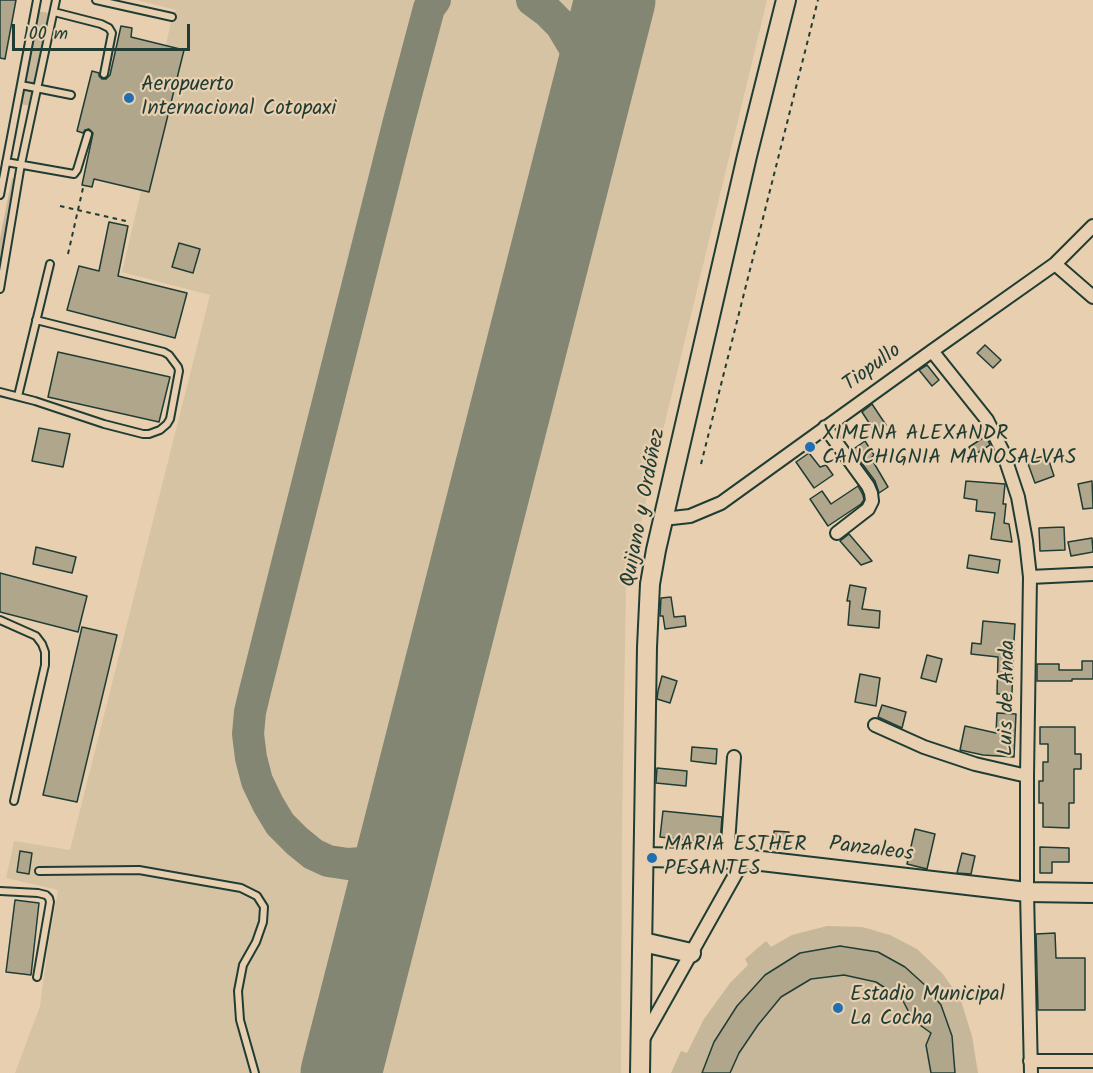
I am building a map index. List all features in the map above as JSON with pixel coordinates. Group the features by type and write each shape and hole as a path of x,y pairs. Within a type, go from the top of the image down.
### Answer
{"street":[{"name":"Quijano y Ordóñez","path":"640,1073 650,584 663,519 786,0"},
{"name":"Tiopullo","path":"663,519 690,516 721,503 1055,264 1093,226"},
{"path":"1055,264 1093,297"},
{"name":"Luis de Anda","path":"932,351 987,420 1003,452 1018,496 1026,540 1030,577 1027,892 1031,1067"},
{"path":"825,427 863,480 871,493 872,501 868,509 837,533"},
{"path":"1030,577 1093,574"},
{"path":"875,725 924,747 975,764 1027,776"},
{"path":"640,1042 691,953 735,858 734,757"},
{"name":"Panzaleos","path":"644,857 735,858 1027,892 1093,892"},
{"path":"643,942 691,953"},
{"path":"1031,1067 1093,1061"}],"lane":[{"path":"0,195 37,0"},
{"path":"0,289 21,164 56,0"},
{"path":"96,0 172,17"},
{"path":"54,12 109,28 112,33 104,74"},
{"path":"21,85 71,95"},
{"path":"6,162 74,174 88,134"},
{"path":"18,396 50,264"},
{"path":"0,392 143,434 160,430 167,424 171,415 179,371 174,360 164,352 36,320"},
{"path":"0,620 36,636 45,652 45,665 14,801"},
{"path":"39,871 139,870 241,888 256,896 264,907 263,922 256,942 243,965 238,991 240,1020 255,1073"},
{"path":"0,891 38,893 49,898 37,977"}],"path":[{"path":"700,464 818,0"},
{"path":"68,254 83,188"},
{"path":"60,206 130,222"}],"shaded area":[{"name":"Aeropuerto Internacional Cotopaxi","path":"137,0 767,0 626,584 621,1073 15,1073 40,1006 58,890 6,878 14,841 70,850 210,295 122,272 141,191 94,179 92,187 82,185 93,136 77,131 92,71 110,75 121,26 132,28 131,37 166,45 172,17 176,10"},
{"path":"38,11 48,13 30,106 21,104"},
{"path":"12,178 21,180 0,286 0,238"},
{"name":"Estadio Municipal La Cocha","path":"827,926 862,927 890,935 917,949 942,973 960,998 972,1036 978,1073 671,1073 681,1051 687,1053 704,1019 730,983 748,965 745,959 766,941 771,947 792,935"}],"building":[{"path":"0,0 16,0 5,59 0,58"},
{"name":"Aeropuerto Internacional Cotopaxi","path":"121,26 132,28 131,37 184,50 149,192 94,179 92,187 82,185 93,133 89,129 83,133 77,131 92,71 99,73 102,79 110,75"},
{"path":"109,222 128,226 118,276 187,293 175,338 67,310 79,266 99,271"},
{"path":"179,243 200,249 193,273 172,267"},
{"path":"985,345 1001,360 993,368 977,353"},
{"path":"58,352 170,377 159,422 48,397"},
{"path":"927,365 939,380 932,386 919,370"},
{"path":"872,404 886,425 875,432 862,412"},
{"path":"39,428 70,434 63,467 32,461"},
{"path":"986,436 990,445 974,455 969,447"},
{"path":"865,441 874,455 871,458 888,487 879,493 875,481 852,450"},
{"path":"809,453 820,467 826,465 833,475 814,488 796,462"},
{"path":"1047,455 1054,476 1035,483 1027,461"},
{"path":"966,481 1005,484 1004,523 1009,524 1012,542 991,539 995,513 976,511 977,500 964,498"},
{"path":"1092,481 1093,508 1083,509 1078,484"},
{"path":"858,486 864,500 861,504 828,526 810,499 822,491 831,504"},
{"path":"1064,527 1065,550 1040,551 1039,528"},
{"path":"849,534 872,561 861,565 840,541"},
{"path":"1092,538 1093,552 1071,556 1068,542"},
{"path":"36,547 76,557 72,573 33,564"},
{"path":"969,555 1000,560 998,573 967,568"},
{"path":"0,573 87,596 78,632 0,612"},
{"path":"850,585 866,588 862,609 880,611 879,628 848,625 850,601 847,601"},
{"path":"671,597 674,617 685,616 686,626 665,629 663,616 660,616 661,598"},
{"path":"983,621 1015,624 1012,694 997,694 998,657 971,654 972,643 981,644"},
{"path":"82,627 117,635 77,802 43,795"},
{"path":"927,655 942,659 936,682 921,678"},
{"path":"1082,661 1093,661 1093,679 1037,681 1037,664 1059,664 1059,670 1082,670"},
{"path":"860,674 880,678 876,706 855,702"},
{"path":"662,676 677,681 670,703 657,699"},
{"path":"882,705 906,712 902,728 878,717"},
{"path":"997,713 1016,714 1014,757 983,755 960,750 965,726 996,733"},
{"path":"1040,727 1075,727 1075,754 1081,754 1081,769 1074,769 1074,803 1069,803 1069,828 1043,827 1043,803 1039,803 1039,781 1043,781 1043,762 1048,762 1048,744 1040,744"},
{"path":"692,747 717,749 716,764 691,761"},
{"path":"657,768 687,771 686,786 656,783"},
{"path":"663,811 722,817 720,844 660,837"},
{"path":"915,829 935,834 927,869 907,864"},
{"path":"774,831 789,832 788,847 773,846"},
{"path":"1040,847 1069,848 1069,862 1052,862 1052,873 1040,873"},
{"path":"20,851 32,853 29,874 17,872"},
{"path":"962,853 975,856 971,874 957,873"},
{"path":"15,900 39,903 31,975 6,972"},
{"path":"1055,933 1056,958 1085,958 1085,1010 1038,1010 1036,934"},
{"path":"840,946 878,952 905,967 926,986 941,1005 952,1036 955,1073 931,1073 926,1045 931,1033 913,1020 902,999 876,982 844,975 811,979 781,997 739,1053 730,1073 702,1073 714,1042 737,1006 765,975 800,953"}],"taxiway":[{"path":"396,856 376,862 348,864 328,861 313,854 297,841 280,824 257,781 248,734 255,691 399,121 429,8 435,0"},
{"path":"532,0 561,25 579,55 586,90 586,104 580,134"}],"runway":[{"path":"341,1073 615,0"}],"place":[{"name":"Aeropuerto Internacional Cotopaxi","path":"129,98"},
{"name":"XIMENA ALEXANDR CANCHIGNIA MANOSALVAS","path":"810,447"},
{"name":"MARIA ESTHER PESANTES","path":"652,858"},
{"name":"Estadio Municipal La Cocha","path":"838,1008"}]}
